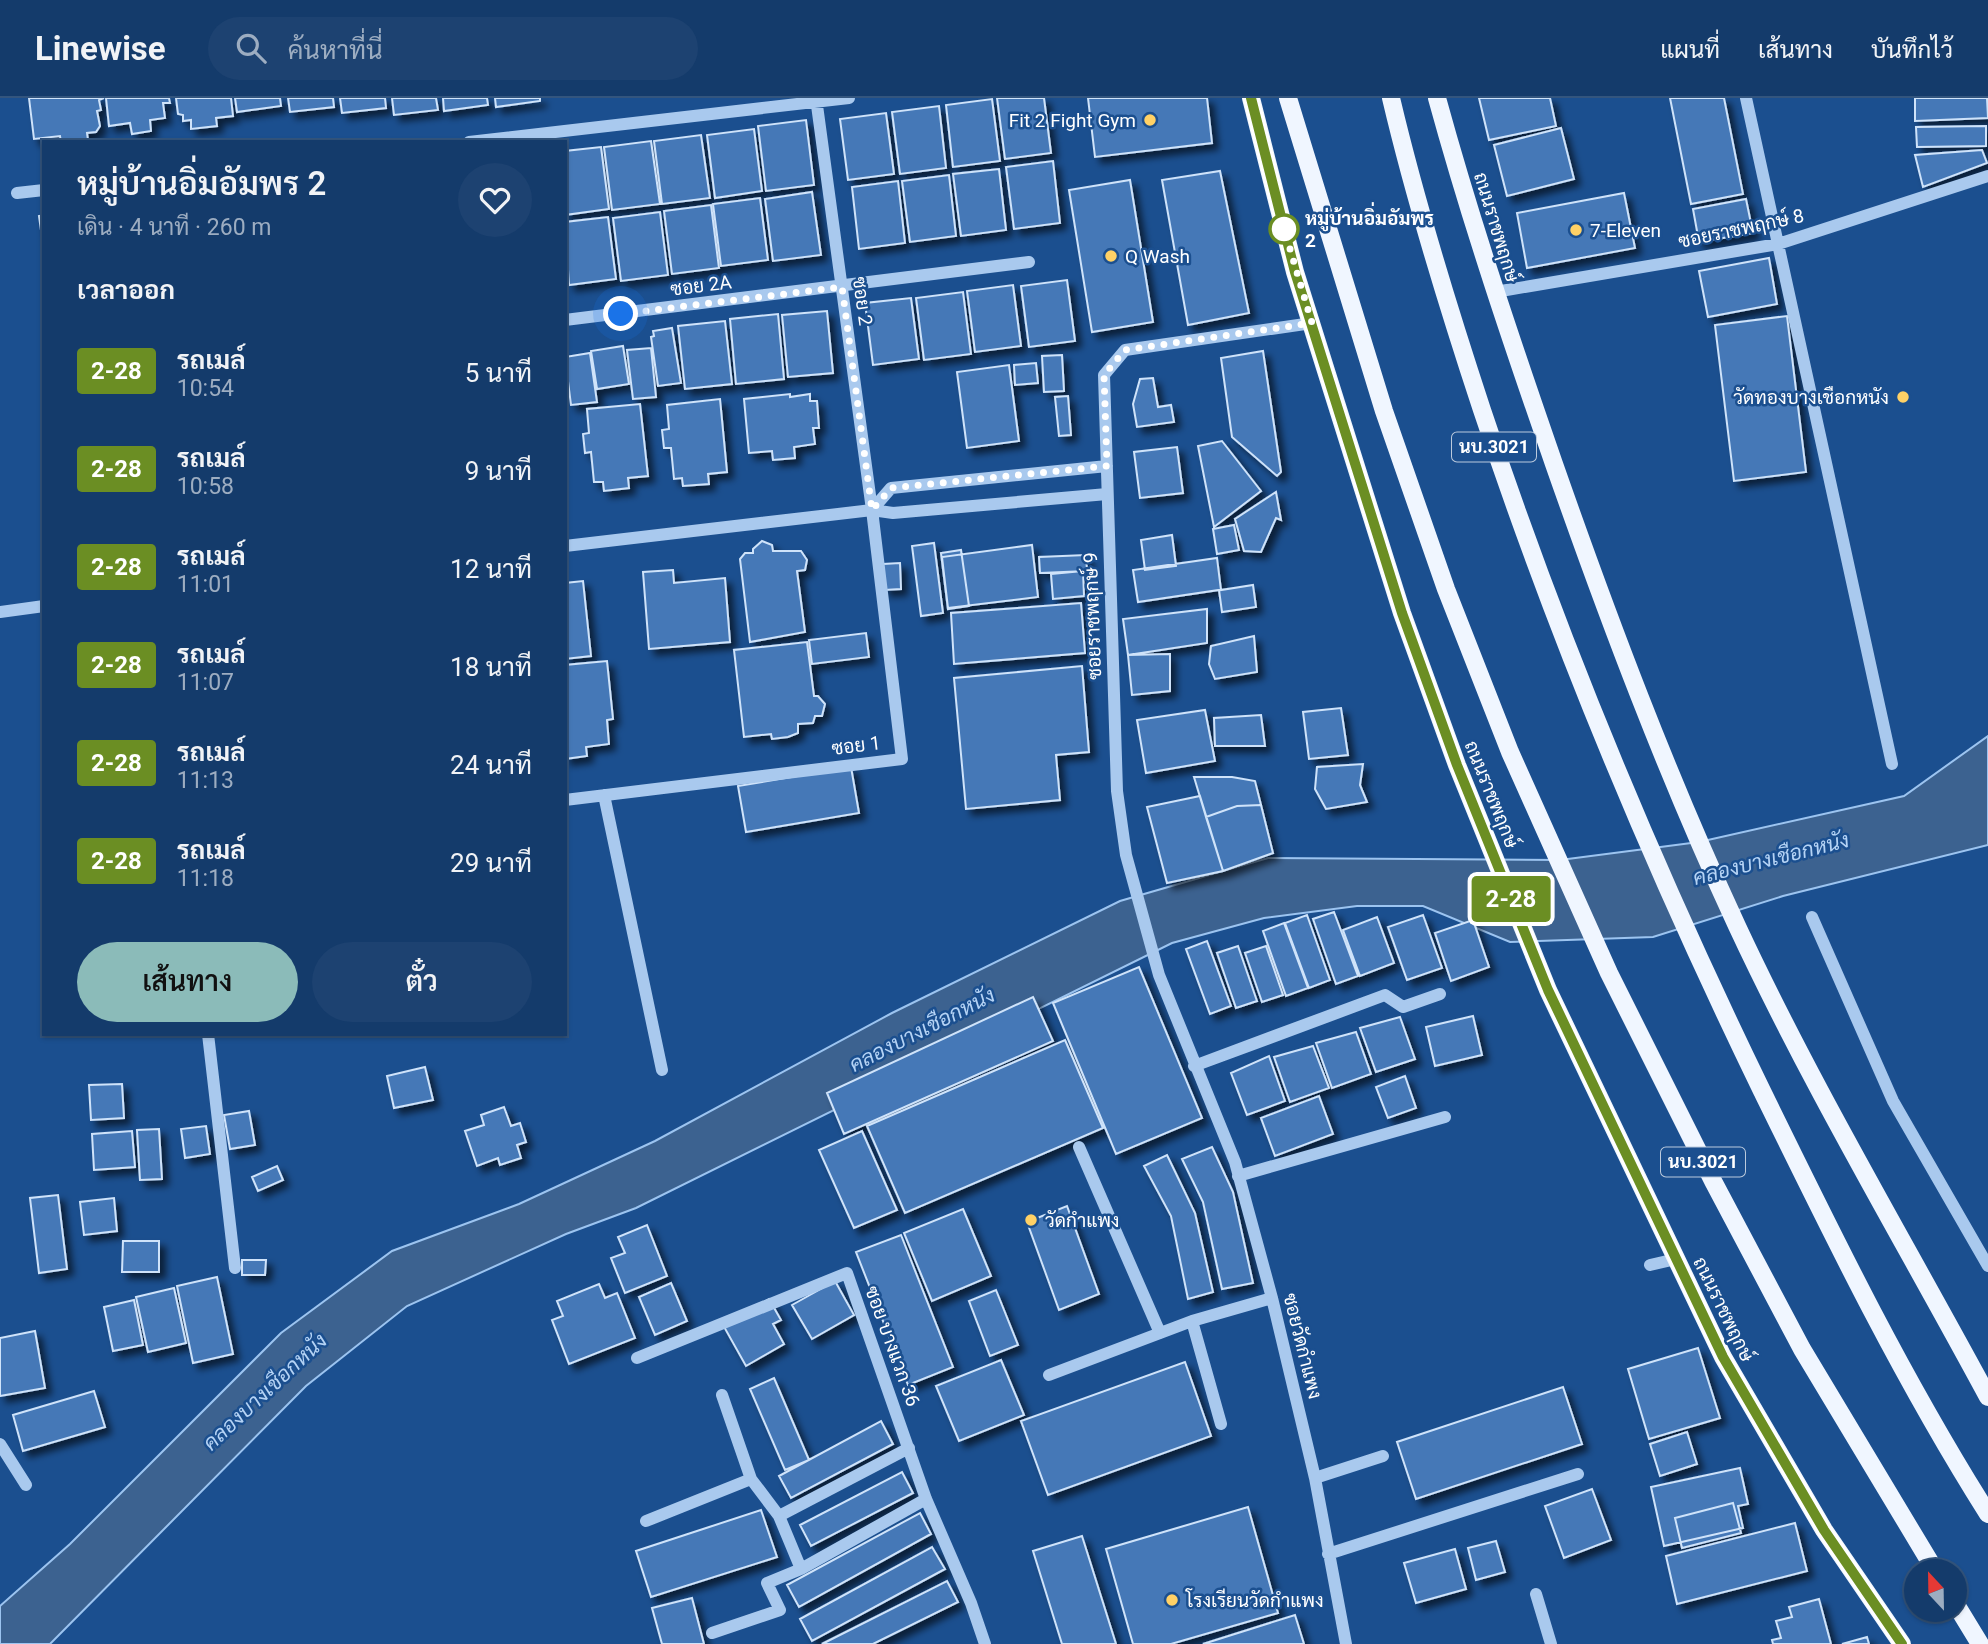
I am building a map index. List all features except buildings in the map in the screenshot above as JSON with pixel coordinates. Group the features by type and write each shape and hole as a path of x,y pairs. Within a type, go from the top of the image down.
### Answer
{"main road":[{"name":"ถนนราชพฤกษ์","path":"1251,98 1295,272 1402,613 1457,765 1548,990 1723,1357 1824,1530 1902,1644"},
{"name":"ถนนราชพฤกษ์","path":"1288,98 1384,411 1446,589 1510,752 1609,973 1713,1181 1802,1349 1928,1559"},
{"name":"นบ.3021","path":"1391,98 1404,155 1459,341 1525,540 1622,788 1692,947 1875,1323 1988,1514"},
{"name":"ถนนราชพฤกษ์","path":"1437,98 1495,292 1601,598 1661,755 1738,929 1858,1162 1986,1390"},
{"path":"1967,1622 1980,1644"}],"street":[{"path":"486,140 849,98"},
{"path":"1746,98 1892,764"},
{"name":"ซอย 2","path":"816,100 872,510"},
{"name":"ซอยราชพฤกษ์ 8","path":"1495,292 1778,244 1988,176"},
{"path":"17,193 42,190"},
{"name":"ซอย 2A","path":"567,320 1029,262"},
{"name":"ซอยราชพฤกษ์ 9","path":"1194,1066 1158,975 1126,855 1116,791 1104,375 1125,350 1312,323"},
{"path":"872,510 891,488 1107,466"},
{"path":"567,546 872,510 893,513 1108,494"},
{"name":"ซอย 1","path":"567,800 902,759 872,510"},
{"path":"0,611 42,606"},
{"path":"604,795 662,1070"},
{"path":"1812,918 1893,1101 1988,1266"},
{"path":"1194,1066 1385,995 1403,1007 1440,994"},
{"path":"208,1036 235,1268"},
{"name":"ซอยวัดกำแพง","path":"1194,1066 1238,1176 1272,1298 1315,1478 1346,1644"},
{"path":"1238,1176 1445,1117"},
{"path":"1079,1147 1160,1333"},
{"path":"1650,1265 1676,1259"},
{"name":"ซอย บางแวก 36","path":"637,1358 847,1273 926,1499 971,1603 985,1644"},
{"path":"1049,1375 1192,1321 1272,1298"},
{"path":"1192,1321 1221,1424"},
{"path":"722,1395 751,1479 779,1516 801,1569"},
{"path":"0,1444 26,1485"},
{"path":"779,1516 909,1448"},
{"path":"1315,1478 1382,1457"},
{"path":"1328,1554 1578,1474"},
{"path":"646,1521 751,1479"},
{"path":"712,1633 780,1610 767,1583 801,1569 926,1499"},
{"path":"1536,1594 1551,1644"}],"water":[{"name":"คลองบางเชือกหนัง","path":"1988,736 1988,845 1783,896 1653,937 1510,942 1423,906 1357,906 1264,918 1172,943 636,1208 566,1234 407,1306 306,1386 50,1644 0,1644 0,1606 70,1544 281,1333 392,1251 519,1204 655,1141 892,1013 1120,901 1268,858 1560,860 1699,842 1904,796"}],"bus line":[{"name":"2-28","path":"1251,98 1295,272 1402,613 1457,765 1548,990 1723,1357 1824,1530 1902,1644"}],"place":[{"name":"Fit 2 Fight Gym","path":"1150,120"},
{"name":"หมู่บ้านอิ่มอัมพร 2","path":"1284,229"},
{"name":"7-Eleven","path":"1576,230"},
{"name":"Q Wash","path":"1111,256"},
{"name":"วัดทองบางเชือกหนัง","path":"1903,397"},
{"name":"วัดกำแพง","path":"1031,1220"},
{"name":"โรงเรียนวัดกำแพง","path":"1172,1600"}],"route":[{"path":"621,314 842,287 872,510 891,488 1107,466 1104,375 1125,350 1312,323 1282,222 1284,229"}]}
